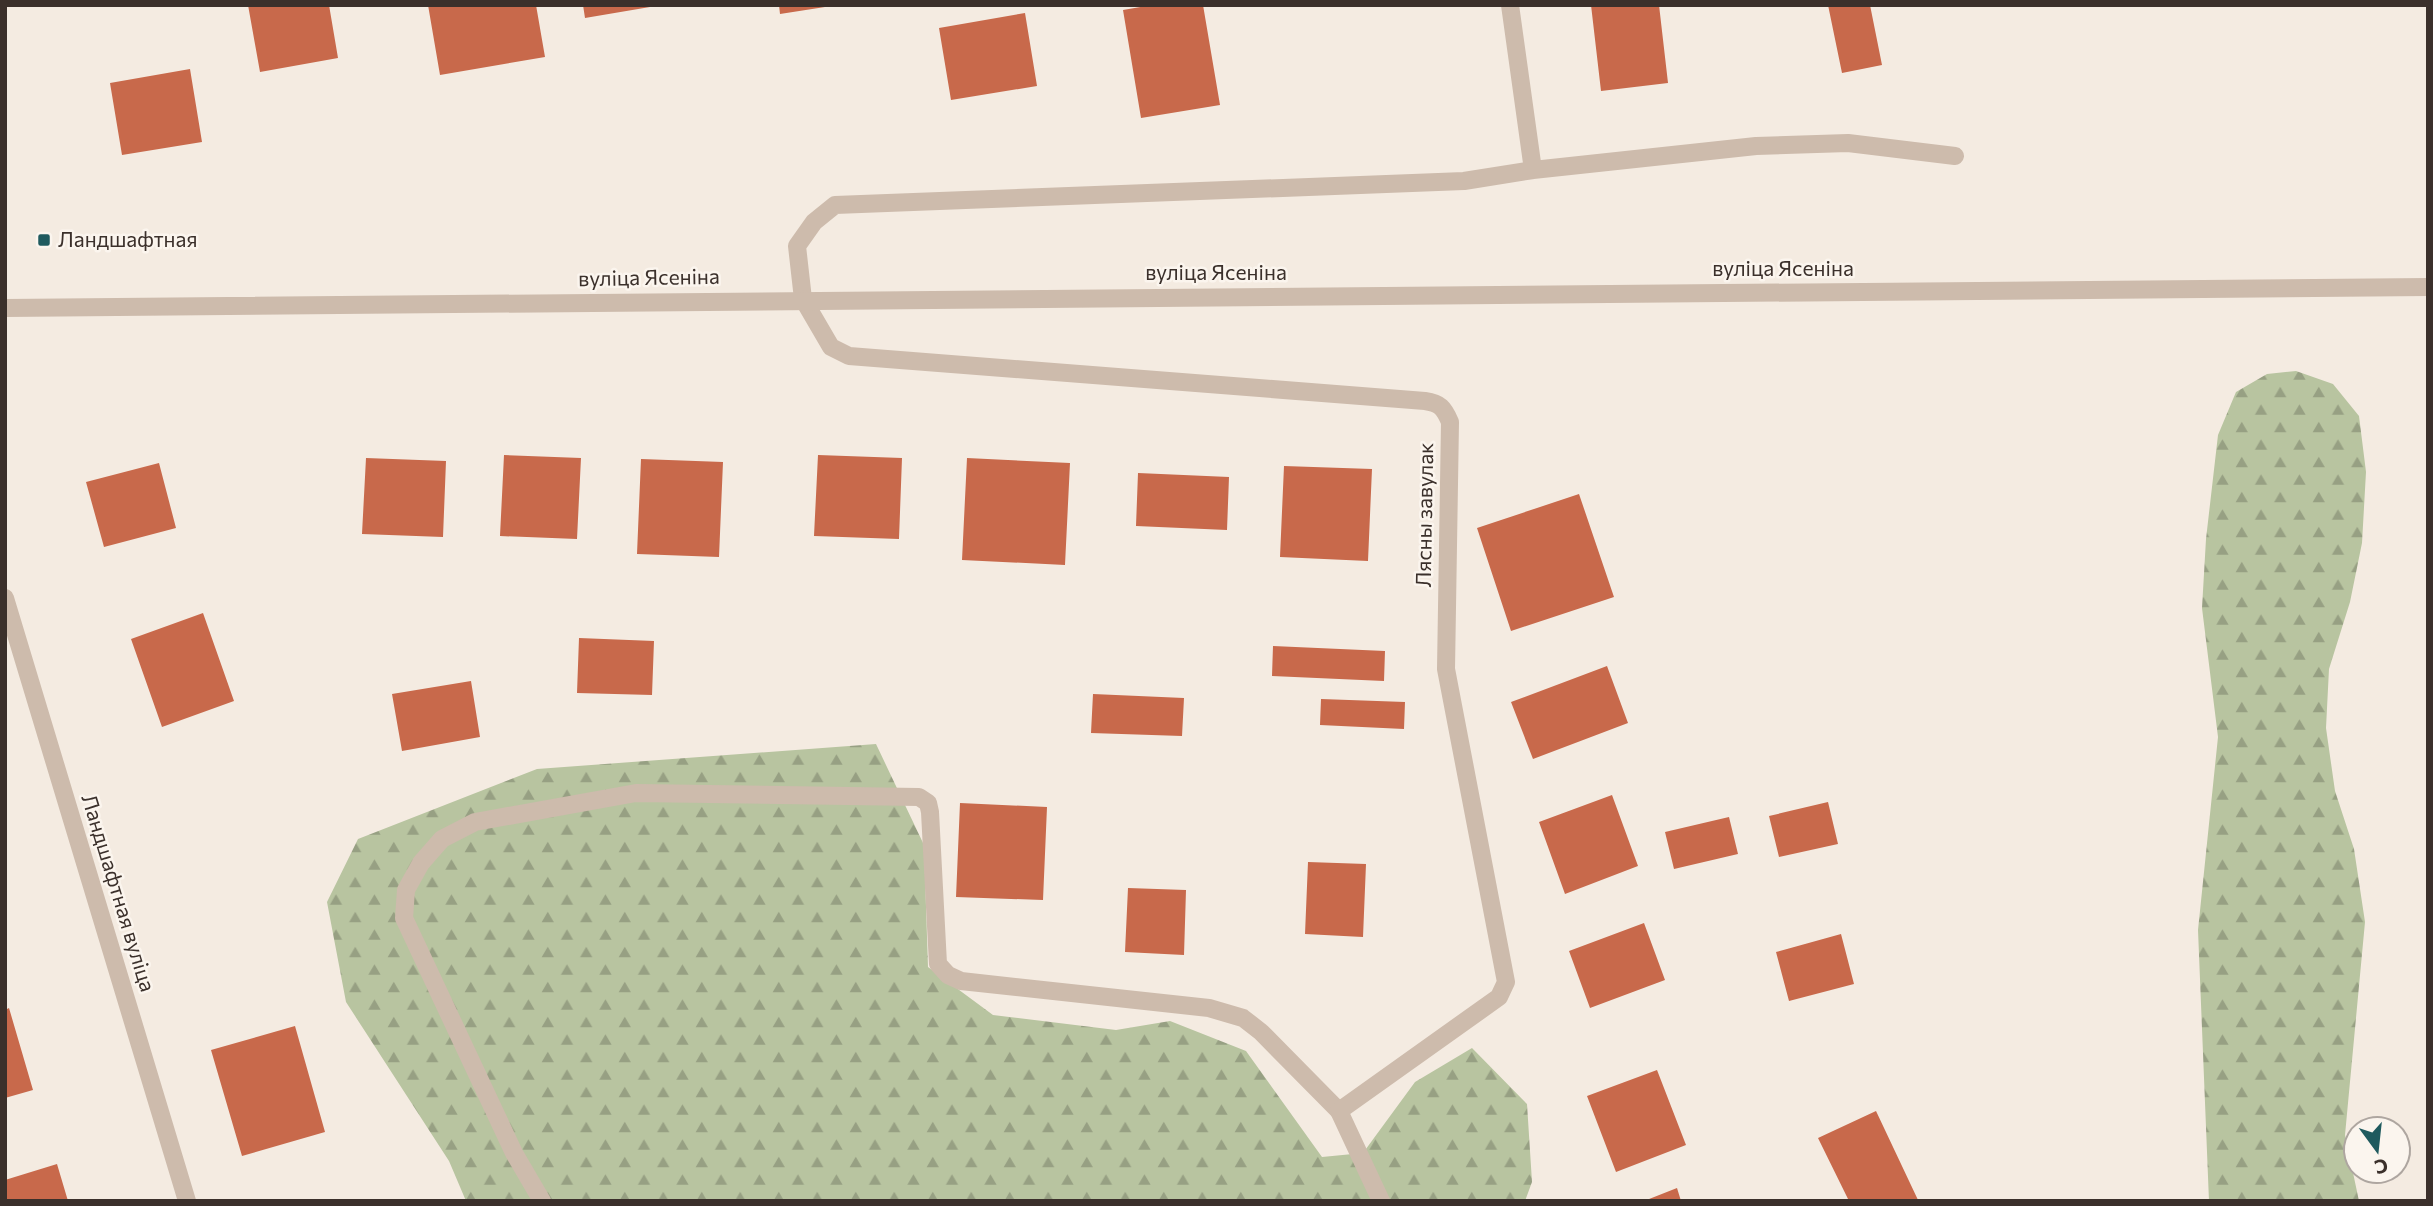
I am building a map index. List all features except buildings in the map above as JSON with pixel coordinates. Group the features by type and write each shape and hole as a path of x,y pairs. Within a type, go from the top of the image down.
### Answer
{"street":[{"path":"1510,5 1533,170"},
{"path":"803,299 797,246 814,222 835,205 1464,181 1533,170 1756,146 1848,143 1955,156"},
{"name":"вуліца Ясеніна","path":"5,307 2428,287"},
{"name":"Лясны завулак","path":"803,299 831,347 849,356 1412,400 1438,403 1445,409 1450,422 1446,669 1506,982 1499,998 1339,1111"},
{"name":"Ландшафтная вуліца","path":"5,598 187,1201"},
{"path":"542,1201 514,1153 404,918 405,890 421,863 442,839 475,822 636,793 919,797 928,803 930,812 939,964 948,975 961,981 1209,1008 1243,1018 1261,1032 1339,1111 1381,1201"}],"green space":[{"path":"2296,371 2333,384 2359,416 2366,472 2362,543 2350,602 2329,669 2326,728 2335,791 2354,849 2365,922 2347,1115 2342,1115 2342,1185 2356,1185 2359,1201 2209,1201 2198,930 2218,737 2202,608 2206,539 2218,435 2236,392 2267,374"},
{"path":"876,744 924,845 928,967 993,1015 1116,1030 1170,1021 1246,1051 1322,1157 1363,1153 1415,1082 1472,1048 1527,1104 1532,1182 1525,1201 466,1201 449,1161 346,1002 327,902 358,839 537,769"}],"place":[{"name":"Ландшафтная","path":"44,240"}]}
